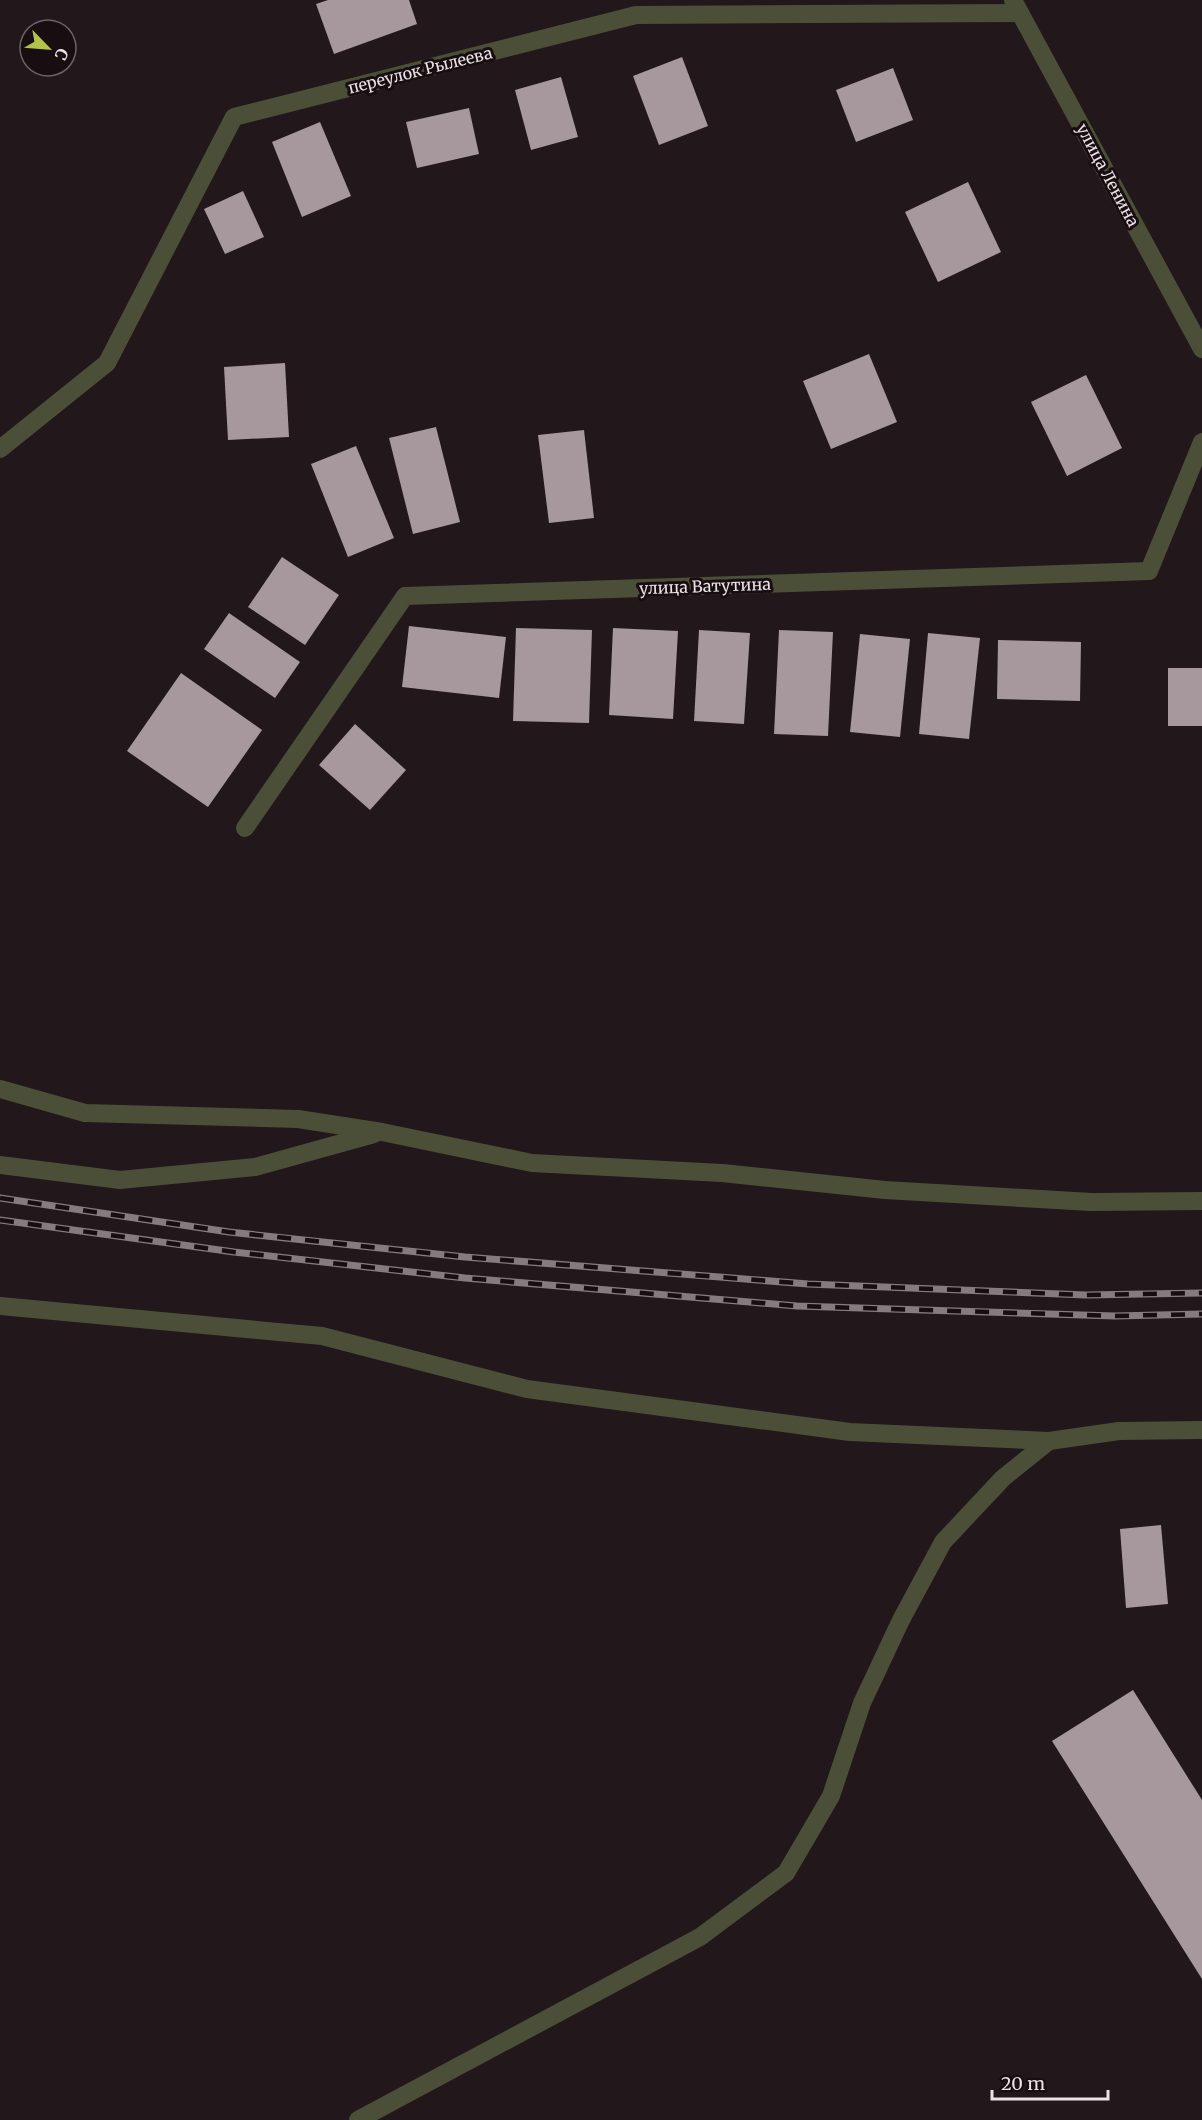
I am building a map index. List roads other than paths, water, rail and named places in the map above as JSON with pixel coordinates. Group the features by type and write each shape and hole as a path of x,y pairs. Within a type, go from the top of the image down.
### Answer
{"street":[{"name":"улица Ленина","path":"1017,7 1202,350"},
{"name":"переулок Рылеева","path":"0,449 107,363 234,117 636,15 1017,7"},
{"name":"улица Ватутина","path":"245,828 405,596 1149,571 1202,442"},
{"path":"0,1089 84,1113 298,1119 382,1132 532,1162 722,1173 885,1190 1091,1202 1202,1201"},
{"path":"0,1165 120,1180 255,1167 382,1132"},
{"path":"0,1306 322,1336 527,1389 850,1432 1049,1441 1119,1431 1202,1430"},
{"path":"358,2120 700,1937 786,1873 831,1796 862,1703 901,1620 943,1542 1003,1478 1049,1441"}],"railway":[{"path":"0,1198 229,1232 465,1257 808,1284 1086,1295 1202,1293"},
{"path":"0,1220 234,1252 465,1278 797,1306 1115,1316 1202,1314"}]}
